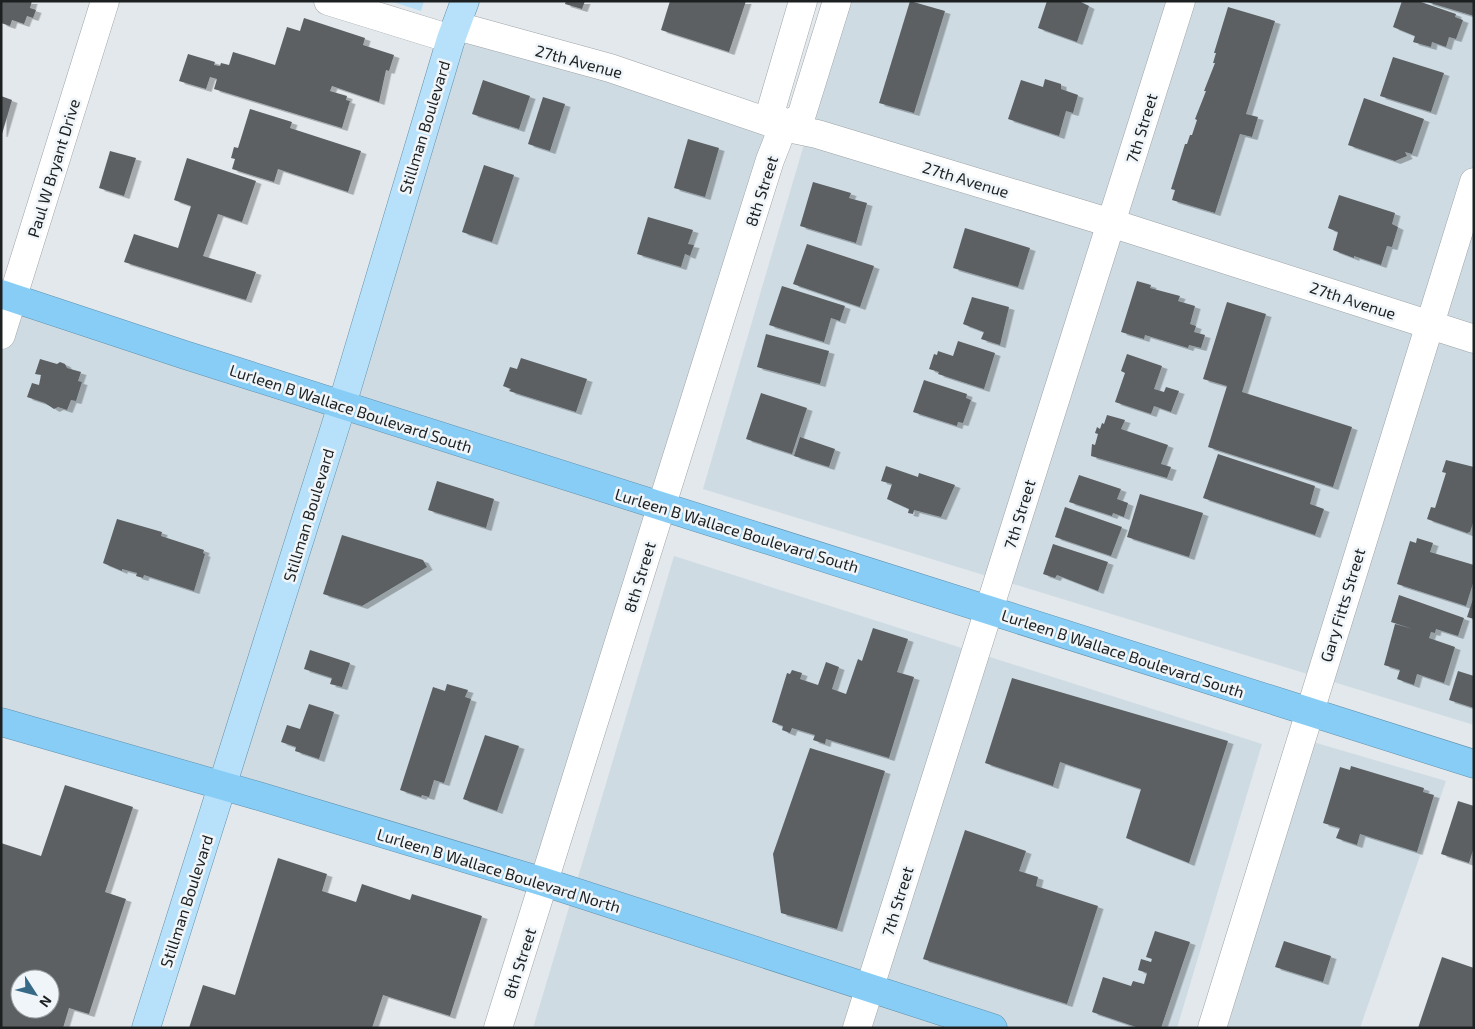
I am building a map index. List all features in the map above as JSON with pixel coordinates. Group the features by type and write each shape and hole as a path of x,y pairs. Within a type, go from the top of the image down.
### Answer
{"highway":[{"name":"Lurleen B Wallace Boulevard South","path":"7,296 661,507 1474,764"},
{"name":"Lurleen B Wallace Boulevard North","path":"1,722 544,882 993,1028"}],"main road":[{"name":"Stillman Boulevard","path":"146,1028 342,405 458,22"}],"street":[{"name":"Paul W Bryant Drive","path":"1,335 7,296 105,1"},
{"name":"27th Avenue","path":"328,1 458,22 610,68 784,127 826,136 1111,223 1474,338"},
{"path":"803,1 771,110 784,127 802,117 837,1"},
{"name":"7th Street","path":"857,1028 1181,1"},
{"name":"8th Street","path":"498,1028 770,160 784,127"},
{"name":"Gary Fitts Street","path":"1212,1028 1474,182"}],"shaded area":[{"path":"390,1 424,1 421,11"},
{"path":"846,1 1474,1 1474,725 703,489"},
{"path":"451,39 782,123 544,882 1,715 1,297 342,405"},
{"path":"674,556 1262,744 1177,1028 533,1028"},
{"path":"1313,742 1446,781 1360,1028 1226,1028"}],"building":[{"path":"1,1 32,1 30,8 36,10 33,18 27,16 24,24 12,20 10,26 1,23"},
{"path":"566,1 585,1 582,9 565,4"},
{"path":"670,1 746,1 729,52 661,30"},
{"path":"910,1 945,11 914,113 879,103"},
{"path":"1047,1 1079,1 1089,6 1077,42 1038,28"},
{"path":"1402,1 1418,1 1456,14 1455,17 1463,20 1456,39 1449,37 1446,47 1432,42 1431,47 1413,42 1415,36 1393,27"},
{"path":"1474,1 1474,16 1427,2"},
{"path":"1228,7 1275,21 1246,114 1258,117 1252,137 1240,134 1215,213 1172,200 1175,190 1171,189 1185,144 1187,144 1190,135 1192,135 1197,120 1195,119 1215,63 1213,63 1216,53 1214,53"},
{"path":"304,18 365,38 363,45 394,55 389,71 386,70 379,102 332,86 330,91 347,96 346,100 350,101 342,128 214,89 217,79 210,77 206,89 179,81 188,54 215,62 214,65 220,66 221,63 229,65 233,52 275,65 287,27 300,31"},
{"path":"1393,57 1444,73 1431,112 1380,96"},
{"path":"1045,79 1061,84 1061,89 1078,95 1073,113 1066,111 1059,136 1008,119 1021,80 1043,87"},
{"path":"483,80 530,96 519,129 472,114"},
{"path":"1,96 12,100 2,134 1,134"},
{"path":"543,97 565,104 550,151 528,144"},
{"path":"1364,98 1424,119 1412,154 1405,152 1407,156 1395,161 1348,145"},
{"path":"250,109 292,122 290,128 361,151 348,192 278,169 274,182 232,169 235,159 231,158 234,147 238,148"},
{"path":"688,139 719,148 705,197 674,188"},
{"path":"110,151 136,158 124,196 99,188"},
{"path":"187,158 256,181 242,222 218,214 203,256 256,272 246,300 124,262 134,234 178,248 191,206 174,200"},
{"path":"484,165 514,175 492,242 462,232"},
{"path":"813,182 851,193 849,198 867,203 856,243 800,226"},
{"path":"1339,195 1395,213 1392,224 1398,227 1392,247 1387,246 1381,265 1333,250 1338,232 1328,228"},
{"path":"648,217 693,230 688,244 694,245 690,256 685,254 681,267 637,254"},
{"path":"965,228 1030,248 1018,287 953,268"},
{"path":"807,244 874,266 860,307 793,284"},
{"path":"1137,281 1151,285 1150,288 1180,296 1178,301 1195,306 1190,324 1196,326 1194,332 1205,335 1201,348 1189,345 1188,348 1145,335 1144,339 1121,332"},
{"path":"782,286 845,306 840,321 831,318 824,342 769,325"},
{"path":"972,297 1009,307 1000,345 981,339 984,332 963,324"},
{"path":"1227,302 1266,314 1242,392 1352,427 1333,487 1208,447 1227,386 1203,379"},
{"path":"766,334 829,351 820,384 757,367"},
{"path":"958,341 995,353 984,389 938,374 939,372 929,369 934,354 937,355 938,351 953,356"},
{"path":"1127,354 1162,366 1154,389 1164,392 1166,387 1179,391 1171,412 1154,406 1151,414 1115,402 1125,373 1121,371"},
{"path":"521,358 587,379 576,412 509,391 511,389 503,386 510,367 517,369"},
{"path":"40,359 57,364 60,362 65,364 67,368 81,372 78,381 82,382 76,401 71,400 67,410 58,407 54,409 45,403 27,397 32,383 39,385 41,375 35,374"},
{"path":"924,380 967,394 966,398 971,400 963,423 958,422 957,426 913,412"},
{"path":"761,393 807,408 792,454 746,439"},
{"path":"1107,415 1125,420 1121,429 1168,445 1161,464 1171,467 1167,478 1091,456 1092,444 1095,445 1098,434 1095,433 1097,427 1100,429"},
{"path":"800,437 835,449 829,467 794,456"},
{"path":"1218,454 1315,486 1310,504 1324,509 1315,535 1203,498"},
{"path":"1446,460 1474,467 1474,520 1470,532 1467,533 1427,519 1431,507 1435,508 1446,473 1442,472"},
{"path":"886,466 918,477 919,473 955,485 941,517 914,510 913,514 908,513 909,509 887,499 892,484 881,481"},
{"path":"1079,475 1121,489 1117,499 1128,503 1124,517 1113,513 1112,516 1069,502"},
{"path":"437,481 494,499 486,528 428,510"},
{"path":"1140,494 1203,513 1189,557 1127,537"},
{"path":"1065,507 1122,527 1111,556 1055,537"},
{"path":"117,519 162,532 161,536 204,550 203,553 205,554 194,591 144,575 143,578 136,576 137,573 122,569 122,571 103,563"},
{"path":"342,535 423,560 427,567 362,606 323,594"},
{"path":"1417,538 1433,543 1430,552 1474,565 1474,580 1466,606 1397,584 1410,541 1416,543"},
{"path":"1053,544 1108,562 1098,591 1057,575 1055,578 1043,574"},
{"path":"1399,595 1464,618 1458,636 1436,629 1435,633 1431,632 1429,638 1455,647 1444,683 1417,674 1414,685 1397,679 1400,670 1384,665 1395,624 1413,629 1391,622"},
{"path":"1474,599 1474,619 1467,617"},
{"path":"873,628 908,639 897,672 914,677 889,758 826,739 825,744 813,740 815,735 792,728 790,733 782,730 783,726 772,722 787,673 790,674 792,670 802,673 800,679 818,685 826,662 839,667 832,689 846,694 858,659 862,661"},
{"path":"310,650 350,663 342,687 330,684 332,678 304,669"},
{"path":"1458,671 1474,676 1474,708 1449,700"},
{"path":"1012,678 1228,741 1189,863 1126,838 1141,789 1060,762 1053,786 985,763"},
{"path":"447,684 468,690 465,697 471,699 444,783 434,780 429,797 422,795 421,797 400,790 433,687 445,691"},
{"path":"309,704 334,712 319,759 295,751 296,747 281,742 287,725 300,729"},
{"path":"485,735 519,746 497,811 463,799"},
{"path":"810,748 885,771 837,929 781,913 773,854"},
{"path":"1351,766 1424,788 1423,792 1434,795 1417,852 1360,834 1357,845 1336,838 1340,828 1323,823 1340,767 1350,770"},
{"path":"65,785 133,807 105,892 126,899 89,1014 69,1008 63,1028 1,1028 1,843 41,856"},
{"path":"1458,801 1474,806 1474,847 1469,863 1441,854"},
{"path":"965,830 1026,851 1019,871 1038,877 1036,886 1098,906 1067,1004 923,959"},
{"path":"278,858 327,874 322,891 356,902 362,884 410,900 412,894 482,916 450,1016 383,995 372,1028 189,1028 203,985 235,995"},
{"path":"1155,931 1190,942 1161,1028 1139,1028 1092,1012 1103,977 1131,986 1133,981 1144,984 1147,973 1138,970 1141,959 1151,962 1152,959 1146,957"},
{"path":"1284,941 1331,956 1323,982 1275,967"},
{"path":"1442,957 1474,968 1474,1028 1418,1028"}]}
